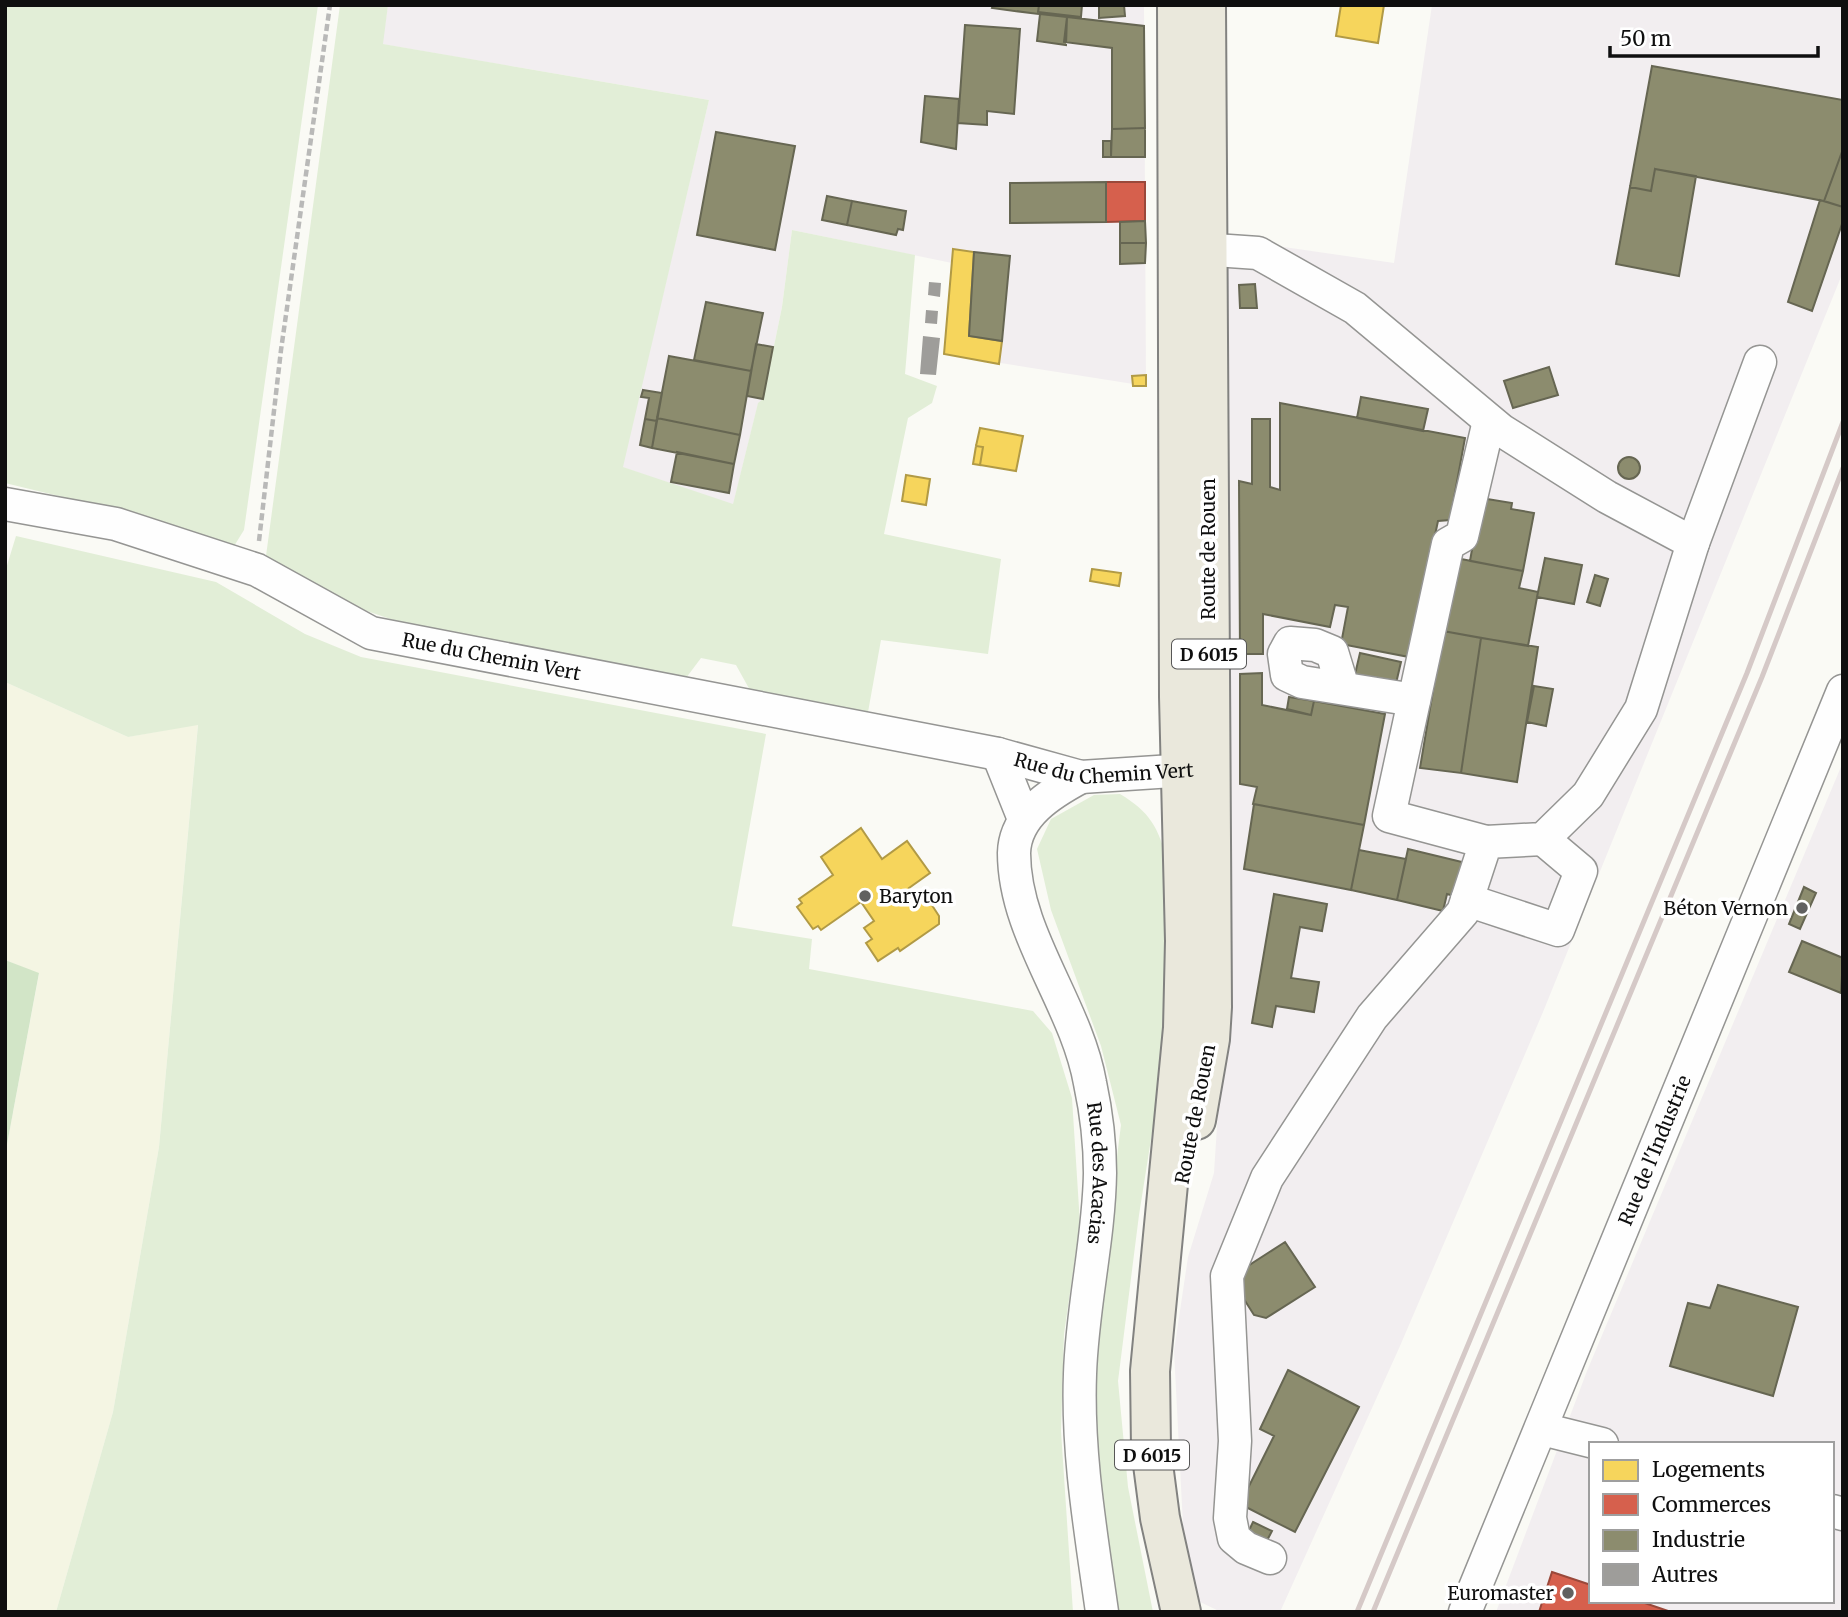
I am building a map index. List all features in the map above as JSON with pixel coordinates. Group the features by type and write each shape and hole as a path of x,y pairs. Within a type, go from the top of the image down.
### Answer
{"main road":[{"name":"Route de Rouen","path":"1177,5 1192,248 1195,769 1212,850 1210,1039 1202,1097 1156,1296 1150,1371 1151,1449 1160,1518 1181,1612"},
{"name":"Route de Rouen","path":"1192,248 1206,5"}],"street":[{"path":"1192,248 1258,253 1355,308 1489,421 1606,497 1693,543"},
{"path":"1489,421 1462,536 1448,544 1389,816 1486,842 1543,839 1588,795 1642,709 1693,543 1760,362"},
{"name":"Rue du Chemin Vert","path":"5,504 116,524 257,570 371,633 998,754 1080,776 1195,769"},
{"path":"1343,688 1414,700"},
{"name":"Rue de l'Industrie","path":"1465,1612 1843,691"},
{"name":"Rue du Chemin Vert","path":"998,754 1024,819"},
{"name":"Rue des Acacias","path":"1080,776 1051,793 1024,819 1014,850 1019,899 1069,1017 1090,1082 1100,1173 1080,1372 1080,1448 1102,1612"},
{"path":"1467,900 1558,930 1581,871 1543,839"},
{"path":"1270,1558 1246,1548 1234,1538 1230,1518 1235,1441 1227,1276 1266,1178 1372,1017 1463,912 1486,842"},
{"path":"1542,1429 1594,1442"}],"path":[{"path":"257,570 283,336 330,5"}],"shaded area":[{"path":"388,5 1144,5 1146,386 944,354 952,263 792,230 782,307 763,399 758,404 733,505 622,467 709,100 382,44"},
{"path":"1432,5 1843,5 1843,272 1543,1012 1400,1346 1280,1612 1221,1612 1196,1600 1184,1544 1174,1351 1188,1257 1214,1173 1228,956 1216,237 1394,263"},
{"path":"1843,762 1843,1612 1496,1612 1587,1371"}],"green space":[{"path":"5,5 318,5 244,530 231,551 133,514 5,483"},
{"path":"340,5 388,5 383,44 709,100 623,467 733,504 758,403 763,399 782,307 792,230 915,255 905,374 937,386 932,403 908,418 884,534 1001,559 988,654 881,640 868,712 751,692 736,665 701,658 686,678 420,629 355,607 266,556"},
{"path":"16,536 216,582 305,634 361,657 766,734 732,926 812,939 809,969 1033,1011 1052,1033 1072,1098 1080,1224 1064,1334 1061,1431 1073,1612 56,1612 113,1412 159,1147 198,725 128,737 5,682 5,572"},
{"path":"5,682 128,737 198,724 159,1147 113,1412 56,1612 5,1612 5,1155 39,974 5,960"},
{"path":"1120,794 1139,807 1151,821 1167,860 1164,1057 1139,1215 1118,1381 1128,1487 1153,1612 1111,1612 1096,1508 1091,1361 1121,1125 1101,1046 1051,910 1037,849 1051,819 1094,795"},
{"path":"5,960 39,973 5,1155"}],"building: Logements":[{"path":"1341,5 1384,5 1378,43 1336,36"},
{"path":"953,249 974,252 969,336 1002,341 999,364 944,354"},
{"path":"1146,375 1146,386 1133,386 1132,376"},
{"path":"980,428 1023,436 1016,471 980,465 983,447 976,446"},
{"path":"976,446 983,447 980,465 973,464"},
{"path":"906,475 930,479 926,505 902,501"},
{"path":"1092,569 1121,573 1119,586 1090,581"},
{"name":"Baryton","path":"861,828 882,859 907,841 930,873 909,888 913,894 917,891 924,893 939,916 939,924 900,951 898,948 878,961 866,943 872,939 864,928 874,921 861,902 821,930 818,926 813,929 797,907 802,903 799,899 833,875 821,857"}],"building: Commerces":[{"path":"1106,182 1145,182 1145,221 1106,222"},
{"name":"Euromaster","path":"1552,1572 1589,1584 1589,1603 1645,1603 1671,1612 1539,1612"}],"building: Industrie":[{"path":"993,5 1039,5 1038,14 992,8"},
{"path":"1039,5 1082,5 1081,17 1038,12"},
{"path":"1099,5 1124,5 1125,16 1099,18"},
{"path":"1040,14 1067,17 1066,45 1037,41"},
{"path":"1067,17 1144,26 1145,128 1112,129 1112,48 1064,42"},
{"path":"965,25 1020,29 1014,114 987,111 987,125 958,123"},
{"path":"1652,66 1843,100 1843,149 1824,201 1655,169 1651,191 1630,187"},
{"path":"925,96 959,99 956,149 921,142"},
{"path":"1145,128 1145,157 1111,157 1112,129"},
{"path":"716,132 795,146 775,250 697,235"},
{"path":"1103,141 1111,141 1111,157 1103,157"},
{"path":"1843,149 1843,207 1824,201"},
{"path":"1655,169 1696,176 1679,276 1616,264 1630,187 1651,191"},
{"path":"1106,182 1106,222 1010,223 1010,183"},
{"path":"827,196 852,201 847,225 822,220"},
{"path":"1820,200 1843,207 1843,221 1812,311 1788,302"},
{"path":"852,201 906,211 903,230 898,229 896,235 847,225"},
{"path":"1145,221 1146,243 1120,243 1120,222"},
{"path":"1120,243 1146,243 1145,263 1120,264"},
{"path":"974,252 1010,256 1002,341 969,336"},
{"path":"1255,284 1257,308 1240,308 1239,285"},
{"path":"706,302 763,313 751,371 694,360"},
{"path":"756,344 773,347 763,399 747,396"},
{"path":"669,356 751,371 740,435 657,418"},
{"path":"1549,367 1558,395 1513,408 1504,381"},
{"path":"643,390 662,393 657,421 645,419 649,398 641,397"},
{"path":"1361,397 1428,409 1423,431 1357,418"},
{"path":"1280,403 1465,438 1450,520 1438,521 1409,657 1341,644 1348,607 1335,605 1330,627 1263,614 1263,654 1240,654 1239,481 1252,484 1252,419 1270,419 1270,487 1280,490"},
{"path":"657,418 740,435 734,464 652,448"},
{"path":"645,419 657,421 652,448 640,445"},
{"path":"677,452 734,464 729,493 671,482"},
{"path":"1629,457 1637,460 1640,468 1637,476 1629,479 1621,476 1618,468 1621,460"},
{"path":"1481,498 1512,503 1511,509 1534,513 1523,571 1470,561"},
{"path":"1456,558 1523,571 1519,588 1538,592 1528,646 1443,631"},
{"path":"1545,558 1582,565 1574,604 1537,597"},
{"path":"1595,575 1608,579 1600,606 1587,602"},
{"path":"1443,631 1481,638 1461,773 1420,768"},
{"path":"1481,638 1538,647 1517,782 1461,773"},
{"path":"1360,653 1401,662 1394,692 1353,683"},
{"path":"1262,673 1262,705 1311,715 1314,701 1385,714 1364,825 1253,804 1257,787 1240,784 1240,674"},
{"path":"1534,686 1553,689 1546,726 1527,722"},
{"path":"1289,697 1314,701 1311,715 1287,709"},
{"path":"1254,804 1364,825 1351,890 1244,869"},
{"path":"1408,849 1466,863 1458,897 1447,894 1443,911 1397,900"},
{"path":"1359,850 1406,859 1397,900 1351,890"},
{"name":"Béton Vernon","path":"1804,887 1816,893 1800,929 1789,924"},
{"path":"1274,894 1327,904 1322,931 1300,927 1291,978 1319,982 1314,1012 1276,1006 1272,1027 1252,1023"},
{"path":"1802,941 1843,958 1841,993 1789,972"},
{"path":"1285,1242 1315,1287 1266,1318 1254,1315 1235,1285 1237,1273"},
{"path":"1718,1285 1798,1307 1773,1396 1670,1366 1688,1303 1710,1308"},
{"path":"1288,1370 1359,1407 1295,1532 1240,1504 1274,1436 1260,1429"},
{"path":"1253,1522 1272,1531 1263,1548 1245,1539"}],"building: Autres":[{"path":"929,282 941,283 940,297 928,295"},
{"path":"926,310 938,311 937,324 925,323"},
{"path":"923,336 940,338 936,375 920,374"}],"railway":[{"path":"1357,1612 1747,673 1843,422"},
{"path":"1373,1612 1762,677 1843,468"}],"place":[{"name":"Baryton","path":"865,896"},
{"name":"Béton Vernon","path":"1802,908"},
{"name":"Euromaster","path":"1568,1593"}]}
